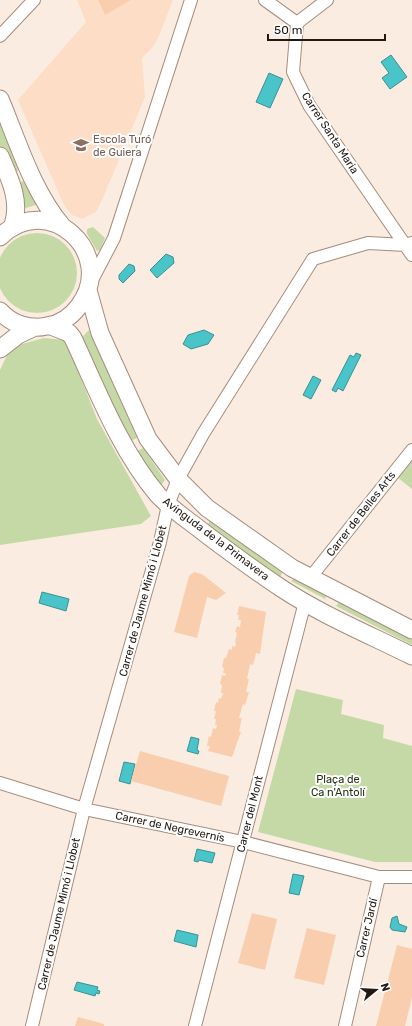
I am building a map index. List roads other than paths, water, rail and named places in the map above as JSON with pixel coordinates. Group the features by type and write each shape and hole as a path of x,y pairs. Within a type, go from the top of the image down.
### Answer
{"street":[{"path":"0,36 34,0"},
{"path":"0,348 18,335 43,326 62,322 75,312 114,238 191,0"},
{"path":"265,0 297,23 327,0"},
{"name":"Carrer Santa Maria","path":"297,23 293,72 309,105 410,248"},
{"path":"0,99 47,208 62,226"},
{"path":"0,156 10,181 17,208 13,225"},
{"path":"0,237 13,225 36,220 49,220 62,226"},
{"name":"Avinguda de la Primavera","path":"62,226 81,242 88,257 89,286 100,333 148,438 178,479 207,508 292,568 412,630"},
{"name":"Carrer de Jaume Mimó i Llobet","path":"32,1026 84,808 160,542 168,505 178,479 203,434 312,259 368,243 410,248"},
{"name":"Avinguda de la Primavera","path":"0,311 16,323 43,326 70,333 114,426 146,478 168,505 234,555 305,602 412,656"},
{"name":"Carrer de Belles Arts","path":"310,578 412,450"},
{"name":"Carrer del Mont","path":"195,1026 305,602"},
{"name":"Carrer de Negrevernís","path":"0,783 84,808 243,842 379,877 412,877"},
{"name":"Carrer Jardí","path":"345,1026 379,877"}],"water":[{"path":"391,55 407,77 390,89 382,78 389,73 381,62"},
{"path":"269,73 283,79 270,108 256,102"},
{"path":"166,254 173,257 174,263 157,278 150,270"},
{"path":"129,264 134,266 135,271 123,283 119,279 119,275"},
{"path":"204,330 214,335 208,344 191,349 183,344 188,335"},
{"path":"356,353 361,355 343,391 338,388 336,392 332,390 350,355 354,357"},
{"path":"313,376 321,380 311,399 303,395"},
{"path":"42,592 69,599 66,611 39,603"},
{"path":"191,737 199,739 197,750 199,751 198,754 187,751"},
{"path":"124,762 135,764 130,784 119,781"},
{"path":"197,849 215,853 212,863 199,860 198,862 194,861"},
{"path":"293,874 304,876 299,895 289,893"},
{"path":"397,916 399,924 407,927 405,932 392,930 390,927 392,918"},
{"path":"177,930 198,935 196,947 174,941"},
{"path":"77,982 98,987 97,990 100,991 99,994 96,993 95,996 74,990"}],"place":[{"name":"Escola Turó de Guiera","path":"81,145"}],"park label":[{"name":"Plaça de Ca n'Antolí","path":"338,785"}]}
